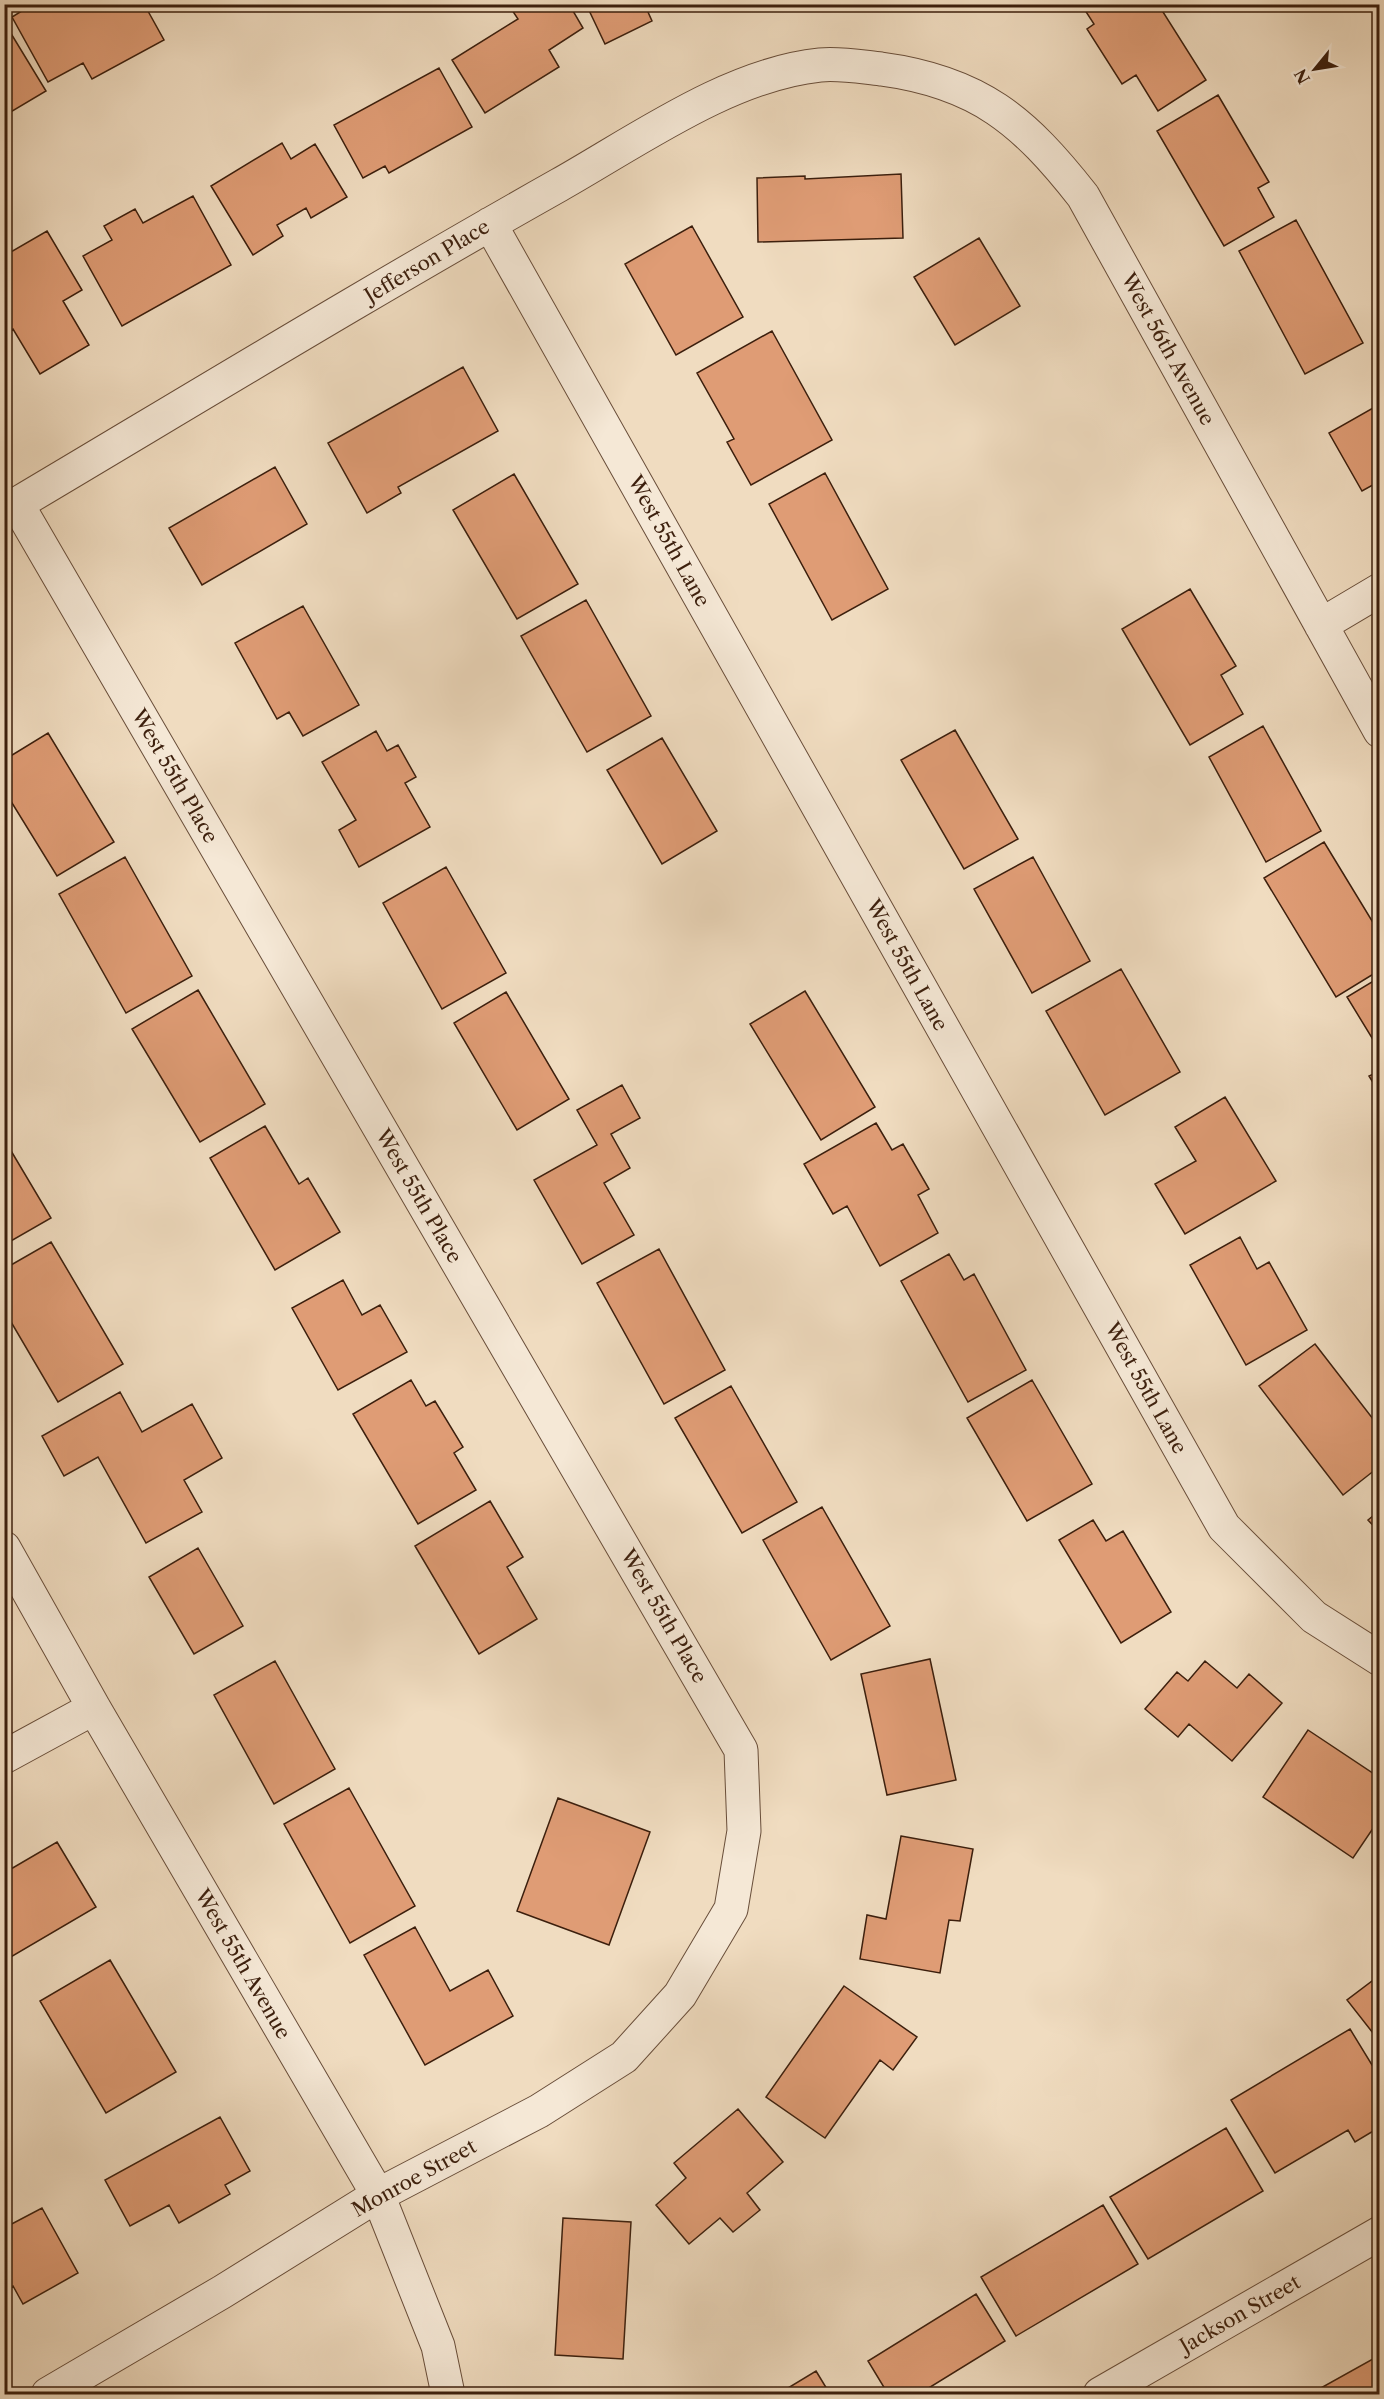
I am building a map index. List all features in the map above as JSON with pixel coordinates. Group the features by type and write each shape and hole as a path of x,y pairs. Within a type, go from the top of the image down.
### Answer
{"street":[{"name":"Jefferson Place","path":"10,505 490,224 700,105 744,83 783,70 824,64 867,68"},
{"name":"West 56th Avenue","path":"867,68 911,73 956,86 1007,115 1053,158 1083,196 1380,731"},
{"name":"West 55th Lane","path":"490,224 1224,1527 1314,1617 1380,1659"},
{"name":"West 55th Place","path":"10,505 741,1750 744,1831 731,1909"},
{"path":"1321,625 1380,590"},
{"name":"West 55th Avenue","path":"4,1548 94,1708 378,2196 438,2346 448,2394"},
{"path":"4,1757 94,1708"},
{"name":"Monroe Street","path":"48,2394 222,2292 378,2196 539,2111 624,2057 680,1995 731,1909"},
{"name":"Jackson Street","path":"1100,2394 1380,2233"}],"building":[{"path":"33,4 144,4 164,40 92,79 83,63 48,82 12,17"},
{"path":"521,4 569,4 583,28 549,50 559,67 485,113 452,60 518,19 512,10"},
{"path":"586,4 662,4 648,12 652,21 605,44"},
{"path":"1081,4 1158,4 1206,80 1158,111 1136,75 1122,84 1087,29 1094,24"},
{"path":"4,22 46,91 4,116"},
{"path":"439,68 472,127 389,173 385,166 363,178 334,125"},
{"path":"1218,95 1269,182 1258,188 1274,217 1224,246 1157,131"},
{"path":"282,143 291,159 315,144 347,197 311,218 306,208 277,225 283,236 253,255 211,186"},
{"path":"901,174 903,238 758,242 757,178 805,176 805,179"},
{"path":"193,196 231,265 122,326 83,256 112,240 104,226 135,209 143,223"},
{"path":"1296,220 1363,343 1305,374 1239,251"},
{"path":"692,226 743,317 676,355 625,264"},
{"path":"47,231 82,290 63,301 89,345 40,374 13,329 4,334 4,256"},
{"path":"979,238 1020,306 955,345 914,277"},
{"path":"772,331 832,440 751,485 727,442 734,439 697,373"},
{"path":"463,367 498,431 398,487 401,493 367,513 328,443"},
{"path":"1380,404 1380,481 1362,491 1329,433"},
{"path":"275,467 307,524 202,585 169,528"},
{"path":"825,473 888,589 832,620 769,504"},
{"path":"514,474 578,584 517,619 453,510"},
{"path":"1190,589 1236,666 1221,675 1243,714 1190,745 1122,629"},
{"path":"586,600 651,716 587,752 521,636"},
{"path":"303,606 359,705 303,736 289,712 277,719 235,643"},
{"path":"1263,726 1321,831 1266,862 1209,757"},
{"path":"955,730 1018,839 964,869 901,760"},
{"path":"376,731 387,751 398,745 416,777 405,783 430,827 359,867 339,830 356,820 322,762"},
{"path":"48,733 114,842 57,876 4,790 4,760"},
{"path":"662,738 717,831 662,864 607,770"},
{"path":"1324,842 1380,934 1380,970 1336,997 1264,878"},
{"path":"125,857 192,976 126,1013 59,894"},
{"path":"1033,857 1090,961 1032,993 974,889"},
{"path":"446,867 506,973 442,1009 383,903"},
{"path":"1121,969 1180,1072 1105,1115 1046,1011"},
{"path":"1380,977 1380,1051 1347,997"},
{"path":"198,990 265,1104 200,1142 132,1029"},
{"path":"805,991 875,1107 821,1140 750,1024"},
{"path":"506,992 569,1099 517,1130 454,1023"},
{"path":"1380,1071 1380,1094 1369,1076"},
{"path":"622,1085 640,1118 611,1134 630,1168 604,1183 634,1235 582,1264 534,1180 597,1145 577,1110"},
{"path":"1225,1097 1276,1181 1185,1234 1155,1184 1196,1161 1175,1127"},
{"path":"876,1123 892,1150 903,1144 929,1189 918,1195 938,1233 880,1266 847,1206 833,1214 804,1164"},
{"path":"265,1126 299,1184 308,1178 340,1232 275,1270 210,1158"},
{"path":"4,1139 51,1218 4,1245"},
{"path":"1240,1237 1257,1269 1269,1262 1307,1330 1246,1365 1190,1265"},
{"path":"51,1242 123,1364 58,1402 4,1310 4,1269"},
{"path":"659,1249 725,1370 664,1404 597,1283"},
{"path":"949,1254 964,1280 974,1274 1026,1370 968,1402 901,1281"},
{"path":"343,1280 362,1315 380,1305 407,1352 338,1390 292,1308"},
{"path":"1315,1344 1380,1428 1380,1466 1343,1495 1259,1386"},
{"path":"411,1380 426,1406 435,1401 463,1447 454,1453 476,1490 418,1524 353,1414"},
{"path":"1032,1380 1092,1484 1027,1521 967,1418"},
{"path":"731,1386 797,1502 742,1533 675,1418"},
{"path":"120,1392 142,1432 192,1404 222,1458 184,1480 202,1512 146,1543 98,1457 64,1476 42,1436"},
{"path":"490,1501 523,1557 507,1567 537,1619 479,1654 415,1546"},
{"path":"822,1507 890,1626 831,1660 763,1540"},
{"path":"1380,1510 1380,1533 1368,1520"},
{"path":"1093,1520 1106,1541 1123,1531 1171,1612 1121,1643 1059,1540"},
{"path":"198,1548 243,1626 194,1654 149,1577"},
{"path":"930,1659 956,1780 887,1795 861,1674"},
{"path":"275,1661 335,1769 274,1804 214,1695"},
{"path":"1205,1661 1237,1688 1249,1674 1282,1703 1232,1761 1189,1724 1178,1737 1145,1709 1177,1672 1188,1681"},
{"path":"1308,1730 1380,1778 1380,1818 1353,1858 1263,1797"},
{"path":"349,1788 415,1906 350,1943 284,1824"},
{"path":"558,1798 650,1832 609,1945 517,1911"},
{"path":"901,1836 973,1849 960,1921 949,1920 940,1973 860,1959 867,1915 886,1919"},
{"path":"57,1842 96,1907 4,1961 4,1873"},
{"path":"415,1927 450,1991 488,1970 513,2016 425,2065 364,1955"},
{"path":"110,1960 176,2072 106,2113 40,2001"},
{"path":"1380,1975 1380,2042 1347,2000"},
{"path":"844,1986 917,2037 893,2070 880,2060 825,2138 766,2097"},
{"path":"1350,2029 1380,2078 1380,2127 1355,2142 1348,2130 1275,2173 1231,2100"},
{"path":"738,2109 783,2162 747,2193 760,2210 733,2232 720,2218 689,2244 656,2205 686,2178 674,2163"},
{"path":"220,2117 250,2171 225,2185 230,2194 179,2223 169,2205 130,2226 105,2180"},
{"path":"1226,2128 1263,2191 1148,2259 1110,2197"},
{"path":"1103,2205 1138,2264 1016,2336 981,2277"},
{"path":"42,2208 78,2273 23,2304 13,2286 4,2291 4,2228"},
{"path":"563,2218 631,2222 623,2359 555,2355"},
{"path":"976,2294 1005,2341 919,2394 888,2394 868,2361"},
{"path":"1380,2355 1380,2394 1310,2394"},
{"path":"816,2371 830,2394 778,2394"}]}
